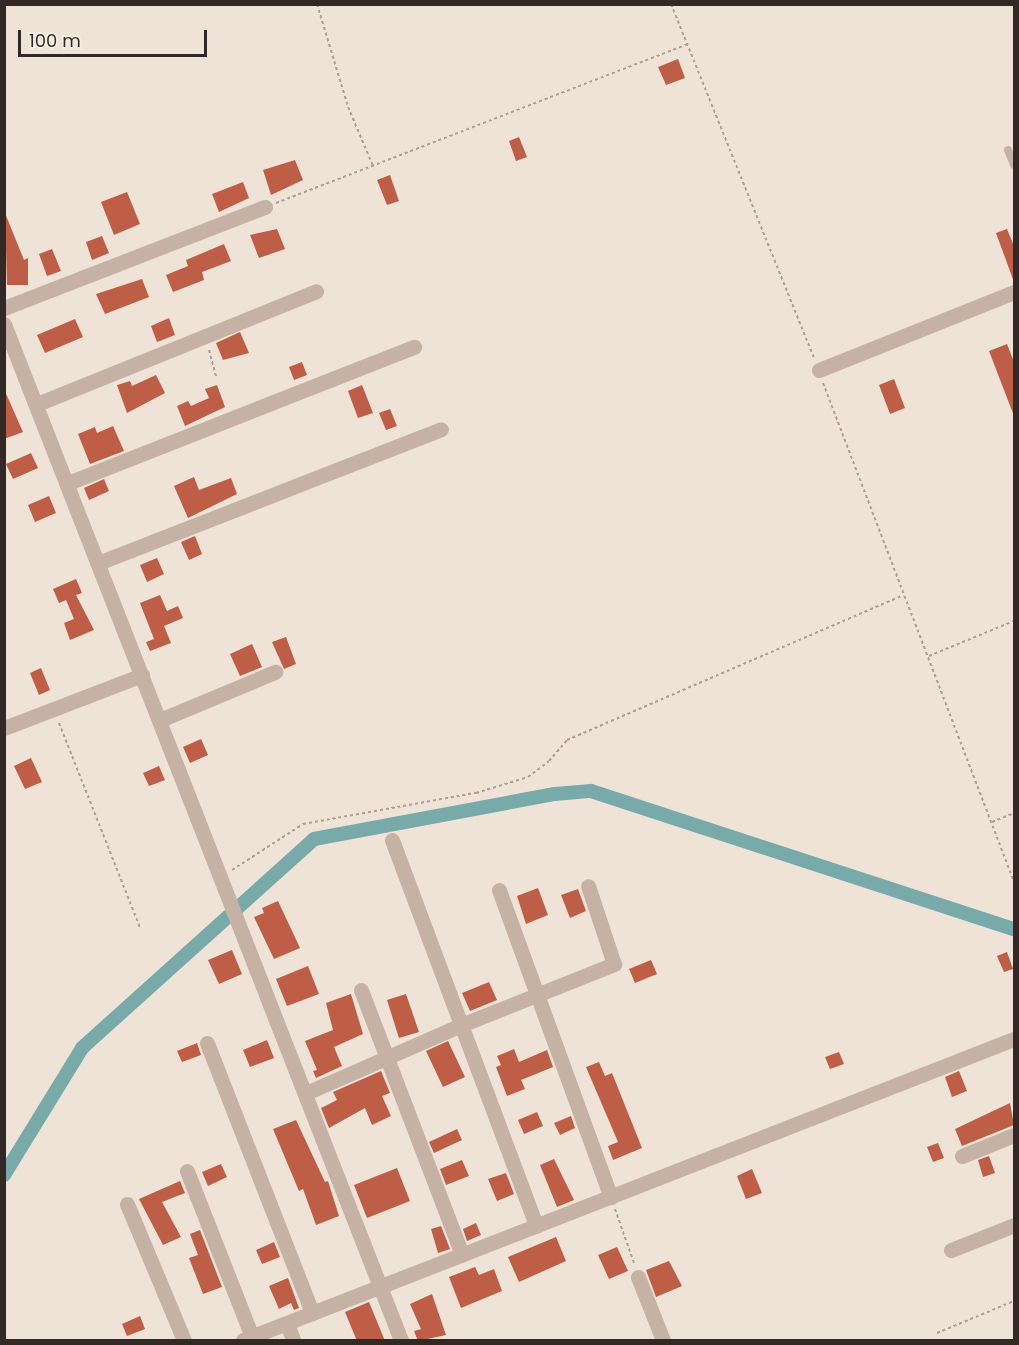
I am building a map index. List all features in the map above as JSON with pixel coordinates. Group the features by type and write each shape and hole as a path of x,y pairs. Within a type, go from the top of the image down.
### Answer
{"street":[{"path":"4,308 265,207"},
{"path":"37,404 315,291"},
{"path":"819,370 1014,292"},
{"path":"4,324 401,1341"},
{"path":"68,483 414,347"},
{"path":"98,563 441,429"},
{"path":"160,720 275,672"},
{"path":"4,728 142,675"},
{"path":"392,840 536,1226"},
{"path":"306,1093 385,1057 616,962 588,886"},
{"path":"499,890 611,1197"},
{"path":"361,990 462,1254"},
{"path":"187,1171 247,1339 1014,1039"},
{"path":"207,1044 312,1313"},
{"path":"962,1156 1014,1135"},
{"path":"127,1204 184,1341"},
{"path":"951,1250 1014,1226"},
{"path":"638,1277 663,1341"},
{"path":"287,1324 293,1341"}],"lane":[{"path":"1008,150 1014,165"}],"path":[{"path":"317,4 348,107 374,167"},
{"path":"671,4 819,370 1014,882"},
{"path":"265,207 374,167 688,44"},
{"path":"205,336 217,379"},
{"path":"221,876 303,824 476,793 528,777 549,761 567,740 903,595"},
{"path":"928,656 1014,621"},
{"path":"54,709 140,928"},
{"path":"992,822 1014,813"},
{"path":"611,1197 638,1277"},
{"path":"937,1332 1014,1301"}],"building":[{"path":"678,59 685,78 666,85 658,67"},
{"path":"519,137 527,157 516,161 509,141"},
{"path":"295,160 303,180 271,195 263,170"},
{"path":"390,175 399,201 387,205 377,180"},
{"path":"243,182 249,198 219,212 212,194"},
{"path":"127,192 140,224 114,235 101,202"},
{"path":"5,213 24,260 28,258 28,285 7,285"},
{"path":"277,229 285,249 259,258 250,235"},
{"path":"1007,229 1014,246 1014,282 996,233"},
{"path":"102,236 109,253 92,260 86,242"},
{"path":"224,244 231,261 202,272 204,280 173,292 166,275 188,266 186,260"},
{"path":"52,249 61,271 47,276 39,254"},
{"path":"142,279 149,297 105,314 96,294"},
{"path":"169,318 175,335 157,342 151,326"},
{"path":"75,319 83,337 45,353 37,335"},
{"path":"240,332 249,353 223,360 216,343"},
{"path":"1007,344 1014,362 1014,416 989,351"},
{"path":"302,362 307,375 294,380 289,367"},
{"path":"156,375 165,393 127,413 117,385 130,381 132,386"},
{"path":"894,379 905,408 890,414 879,385"},
{"path":"217,385 225,407 185,426 177,406 188,401 191,406 209,398 205,389"},
{"path":"362,385 373,413 358,418 348,391"},
{"path":"4,389 23,432 4,439"},
{"path":"390,409 397,426 386,430 379,413"},
{"path":"113,426 124,451 90,464 78,434 95,427 97,433"},
{"path":"31,453 38,468 13,479 6,464"},
{"path":"194,477 199,490 231,478 237,494 188,518 174,486"},
{"path":"104,479 109,491 89,500 84,488"},
{"path":"49,496 56,513 35,522 28,505"},
{"path":"195,536 202,554 189,560 181,542"},
{"path":"157,558 164,574 147,582 140,565"},
{"path":"76,579 82,593 76,595 94,630 70,640 64,623 74,619 66,600 59,603 53,589"},
{"path":"160,595 167,611 178,606 183,618 164,626 171,643 150,651 146,642 154,639 140,603"},
{"path":"286,637 296,664 284,669 272,642"},
{"path":"252,644 262,667 240,676 230,654"},
{"path":"41,668 50,690 39,695 30,673"},
{"path":"201,739 208,755 190,763 183,747"},
{"path":"31,758 42,782 25,789 14,766"},
{"path":"159,766 165,780 149,786 143,773"},
{"path":"538,888 548,915 526,924 517,896"},
{"path":"578,889 586,911 570,918 561,895"},
{"path":"278,901 300,948 274,959 254,917 264,913 262,908"},
{"path":"232,950 242,974 219,984 208,960"},
{"path":"1007,952 1013,969 1004,972 997,956"},
{"path":"651,960 657,974 635,983 629,969"},
{"path":"308,966 319,994 287,1006 276,979"},
{"path":"489,982 497,1000 470,1011 462,993"},
{"path":"351,994 363,1034 334,1047 342,1066 316,1078 313,1071 317,1070 305,1041 333,1030 326,1003"},
{"path":"406,994 419,1032 399,1038 387,1000"},
{"path":"267,1040 274,1058 250,1067 243,1050"},
{"path":"448,1041 465,1077 443,1087 426,1051"},
{"path":"197,1043 201,1055 182,1062 177,1051"},
{"path":"514,1049 519,1062 547,1050 553,1067 521,1080 525,1089 507,1096 496,1067 501,1065 497,1056"},
{"path":"839,1052 844,1064 830,1069 825,1057"},
{"path":"599,1062 605,1076 612,1073 642,1148 613,1160 608,1146 618,1142 586,1067"},
{"path":"381,1071 390,1093 382,1096 391,1116 372,1125 365,1108 329,1128 321,1108 337,1100 333,1092"},
{"path":"959,1071 967,1091 952,1097 945,1077"},
{"path":"1010,1103 1014,1125 962,1146 955,1129"},
{"path":"537,1112 543,1126 524,1134 518,1120"},
{"path":"571,1116 575,1128 560,1135 554,1123"},
{"path":"296,1120 325,1182 328,1181 339,1216 316,1225 303,1189 299,1191 273,1129"},
{"path":"457,1129 462,1140 434,1153 429,1142"},
{"path":"938,1143 944,1158 933,1162 927,1147"},
{"path":"989,1156 995,1173 983,1177 978,1160"},
{"path":"554,1159 574,1200 557,1207 540,1165"},
{"path":"462,1160 469,1176 446,1185 440,1169"},
{"path":"221,1164 227,1177 208,1186 202,1172"},
{"path":"397,1168 410,1201 367,1218 354,1185"},
{"path":"752,1169 762,1193 746,1199 737,1176"},
{"path":"506,1173 514,1194 497,1201 488,1179"},
{"path":"180,1181 185,1193 162,1202 181,1237 163,1245 139,1199"},
{"path":"476,1223 481,1235 467,1241 463,1229"},
{"path":"441,1226 450,1249 438,1253 431,1229"},
{"path":"200,1230 222,1287 203,1294 189,1258 198,1255 190,1234"},
{"path":"556,1237 566,1261 519,1282 508,1257"},
{"path":"274,1242 280,1257 262,1264 256,1250"},
{"path":"617,1247 628,1271 609,1279 598,1255"},
{"path":"669,1261 682,1286 656,1297 646,1270"},
{"path":"475,1267 479,1275 494,1269 502,1291 461,1308 449,1277"},
{"path":"288,1278 299,1308 294,1310 291,1303 279,1309 269,1286"},
{"path":"432,1294 446,1335 418,1341 414,1331 421,1329 410,1304"},
{"path":"369,1302 385,1341 357,1341 345,1312"},
{"path":"140,1316 145,1329 127,1336 122,1324"}],"waterway":[{"path":"4,1175 82,1048 314,839 555,794 591,791 1014,929"}]}
